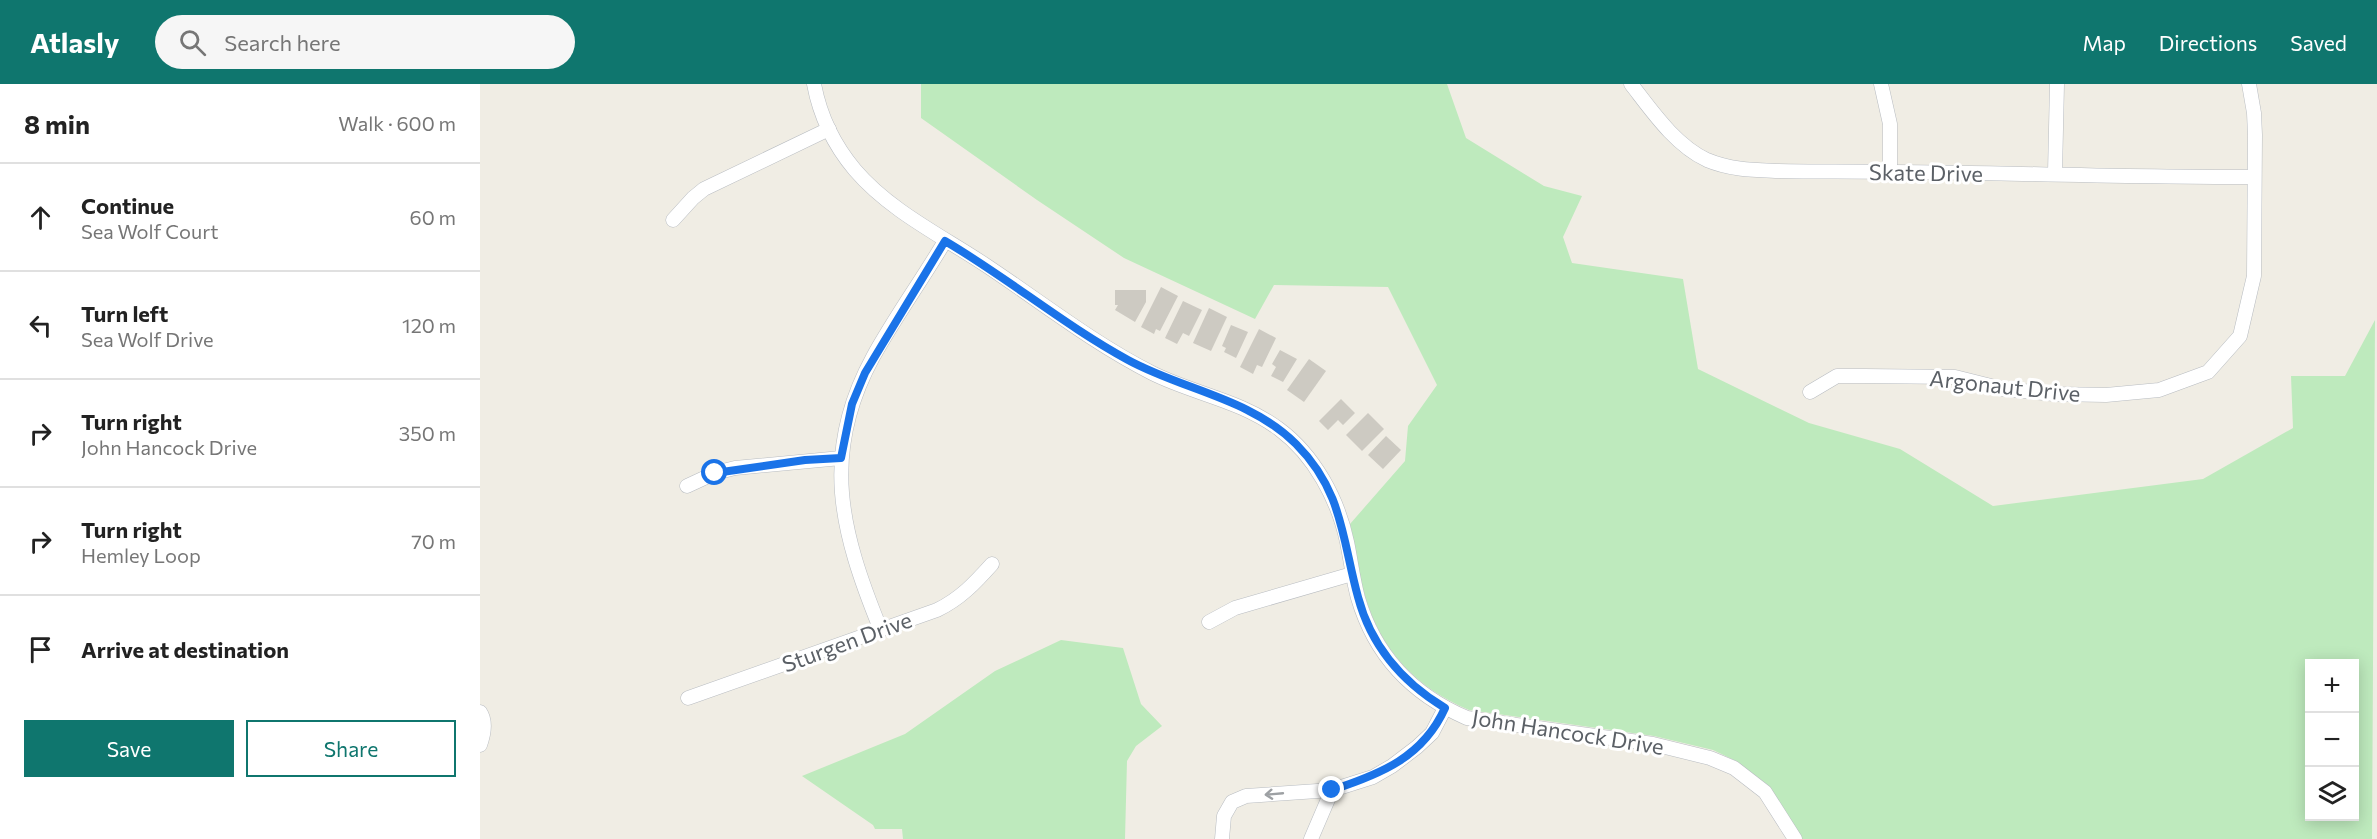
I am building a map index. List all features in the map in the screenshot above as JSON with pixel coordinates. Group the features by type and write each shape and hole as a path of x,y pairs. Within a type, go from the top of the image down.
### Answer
{"street":[{"name":"John Hancock Drive","path":"814,84 822,116 841,152 872,187 945,241 985,265 1092,338 1154,374 1235,403 1280,429 1298,446 1331,494 1341,520 1358,599 1377,644 1392,666 1408,682 1445,708 1467,718 1653,744 1710,758 1734,768 1765,792 1795,839"},
{"name":"Skate Drive","path":"1631,84 1676,138 1696,153 1728,167 1825,173 2055,173 2114,177 2254,177"},
{"path":"1881,84 1890,124 1890,172"},
{"path":"2055,173 2057,84"},
{"name":"Argonaut Drive","path":"1810,392 1837,376 1864,376 1954,377 2003,389 2054,394 2106,394 2159,390 2208,372 2240,336 2254,276 2254,113 2249,84"},
{"path":"673,220 704,189 829,129"},
{"path":"880,628 850,546 844,516 841,458 852,404 865,373 945,241"},
{"path":"687,486 715,473 735,468 841,458"},
{"name":"Sturgen Drive","path":"688,698 953,602 969,590 992,564"},
{"path":"1209,622 1235,608 1352,573"},
{"path":"1222,839 1224,816 1232,802 1246,796 1332,790 1373,777 1392,766 1432,733 1445,708"},
{"path":"480,712 483,716 484,735 480,745"},
{"path":"1311,839 1332,790"}],"green space":[{"path":"921,84 1447,84 1466,138 1544,186 1582,196 1563,237 1572,263 1683,279 1698,369 1809,423 1900,449 1993,506 2203,479 2293,428 2291,376 2345,376 2375,320 2372,839 1802,839 1769,786 1736,761 1713,750 1654,736 1469,710 1450,701 1417,679 1391,650 1381,634 1365,596 1350,524 1405,461 1408,426 1437,385 1388,287 1274,285 1255,319 1124,258 921,118"},
{"path":"1061,640 1123,648 1141,704 1162,726 1136,746 1127,761 1125,839 903,839 902,829 875,829 873,825 802,776 905,734 995,671"}],"building":[{"path":"1161,287 1178,296 1160,331 1156,329 1154,334 1141,327"},
{"path":"1115,290 1146,290 1146,302 1135,322 1115,310 1118,305 1115,305"},
{"path":"1183,301 1202,310 1189,336 1183,333 1177,344 1165,338"},
{"path":"1209,308 1227,317 1211,351 1193,343"},
{"path":"1231,325 1248,332 1236,358 1224,352 1226,348 1222,346"},
{"path":"1259,329 1276,338 1262,367 1257,365 1253,374 1240,367"},
{"path":"1280,350 1297,359 1283,382 1271,376 1276,367 1272,364"},
{"path":"1309,359 1326,371 1304,402 1287,390"},
{"path":"1341,399 1355,413 1343,425 1338,420 1328,430 1319,421"},
{"path":"1368,413 1384,429 1362,451 1346,435"},
{"path":"1386,436 1401,450 1383,469 1368,455"}],"route":[{"path":"715,473 735,468 841,458 852,404 865,373 945,241 1125,358 1154,374 1235,403 1280,429 1298,446 1320,475 1331,494 1341,520 1358,599 1377,644 1392,666 1408,682 1426,697 1445,708 1432,733 1392,766 1373,777 1332,790"}]}
